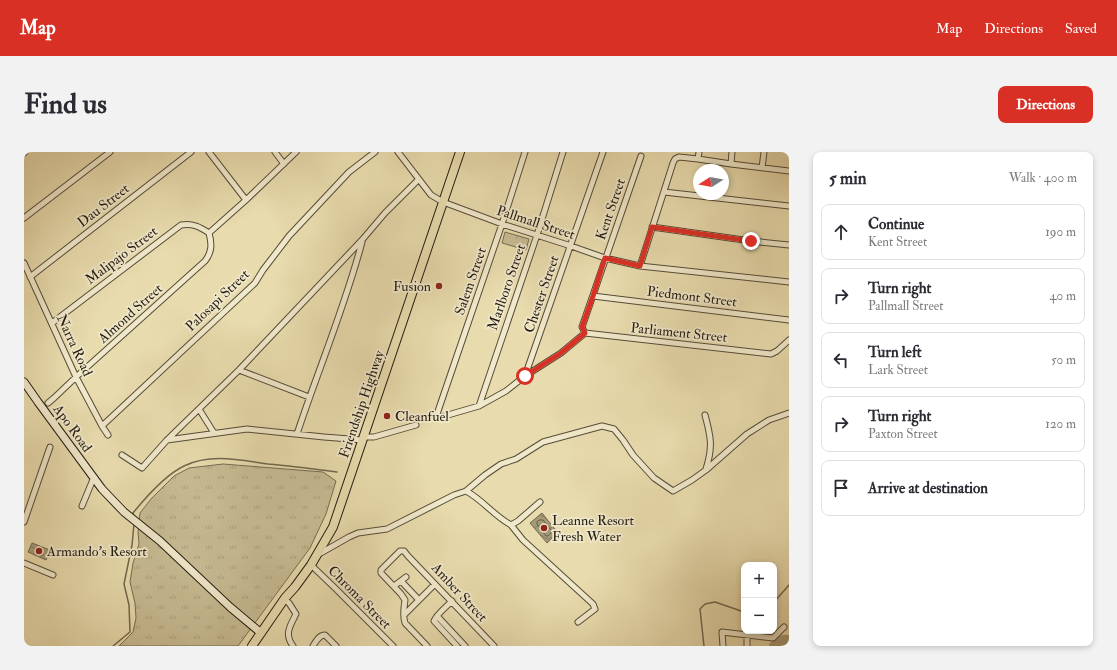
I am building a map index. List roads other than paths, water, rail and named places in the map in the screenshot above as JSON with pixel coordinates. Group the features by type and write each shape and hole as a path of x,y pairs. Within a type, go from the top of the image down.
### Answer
{"main road":[{"name":"Friendship Highway","path":"252,646 284,599 311,565 333,527 460,152"}],"street":[{"path":"24,218 110,152"},
{"name":"Dau Street","path":"30,277 191,152"},
{"path":"209,152 246,200"},
{"path":"275,152 284,164"},
{"path":"209,233 296,152"},
{"name":"Palosapi Street","path":"102,426 255,283 289,236 348,172 375,152"},
{"name":"Pallmall Street","path":"398,152 431,195 443,202 502,224 605,258 640,266 789,282"},
{"name":"Salem Street","path":"479,406 441,417 436,417 525,152"},
{"name":"Marlboro Street","path":"479,406 563,152"},
{"name":"Chester Street","path":"525,376 603,152"},
{"path":"698,159 699,152"},
{"path":"731,164 732,152"},
{"path":"762,168 764,152"},
{"name":"Kent Street","path":"585,333 582,327 641,156"},
{"path":"640,266 672,162 675,159 698,159 789,171"},
{"path":"122,455 142,468 167,440 239,370 351,252 385,213 418,180"},
{"path":"664,192 789,206"},
{"name":"Malipajo Street","path":"52,323 181,225 187,224 200,226 209,233"},
{"path":"652,227 789,245"},
{"name":"Almond Street","path":"48,403 206,261 212,250 209,233"},
{"path":"297,434 337,320 358,257 362,240"},
{"path":"351,252 358,257"},
{"name":"Narra Road","path":"24,263 76,377 108,435"},
{"name":"Piedmont Street","path":"593,296 789,320"},
{"path":"479,406 506,391 525,376 561,353 585,333"},
{"name":"Parliament Street","path":"585,333 770,354 777,351 789,340"},
{"path":"239,370 309,397"},
{"name":"Apo Road","path":"24,382 102,489 124,512 160,541 230,607 261,633"},
{"path":"199,409 214,433"},
{"path":"318,554 349,536 358,533 388,529 454,495 466,491 501,464 516,459 543,442 602,426 614,429 633,455 654,478 673,491 706,470 747,434 769,420 789,413"},
{"path":"705,415 711,442 710,458 706,470"},
{"path":"167,440 247,429 324,437 363,438 416,425"},
{"path":"24,522 50,447"},
{"path":"82,506 94,478"},
{"path":"466,491 475,496 499,517 511,525 523,540 593,604 594,609 578,622"},
{"path":"511,525 518,521 540,502"},
{"name":"Amber Street","path":"394,586 381,573 380,570 400,551 404,552 408,556 494,646"},
{"path":"24,563 53,575"},
{"name":"Chroma Street","path":"311,565 393,646"},
{"path":"419,600 403,579 394,586 405,600 404,622 427,646"},
{"path":"405,614 435,584"},
{"path":"284,599 290,603 296,614 288,628 289,639 293,646"},
{"path":"452,602 434,619 434,621 457,646"},
{"path":"437,616 464,646"},
{"path":"722,646 722,632 773,638 784,627"},
{"path":"313,646 319,637 325,635 336,646"},
{"path":"747,635 747,646"}],"water":[{"name":"Leanne Resort Fresh Water","path":"542,513 558,533 547,543 530,523"},
{"name":"Armando's Resort","path":"32,543 50,550 46,560 28,552"}],"waterway":[{"path":"134,516 133,513 156,487 177,470 194,462 215,459 236,459 337,472"},
{"path":"113,646 130,632 129,605 124,584 132,545 134,524"},
{"path":"777,599 789,585"},
{"path":"704,646 700,609 705,604 715,602 741,611"},
{"path":"774,646 780,641 789,640"}],"place":[{"name":"Fusion","path":"439,286"},
{"name":"Cleanfuel","path":"387,416"},
{"name":"Leanne Resort Fresh Water","path":"544,528"},
{"name":"Armando's Resort","path":"39,551"}]}
